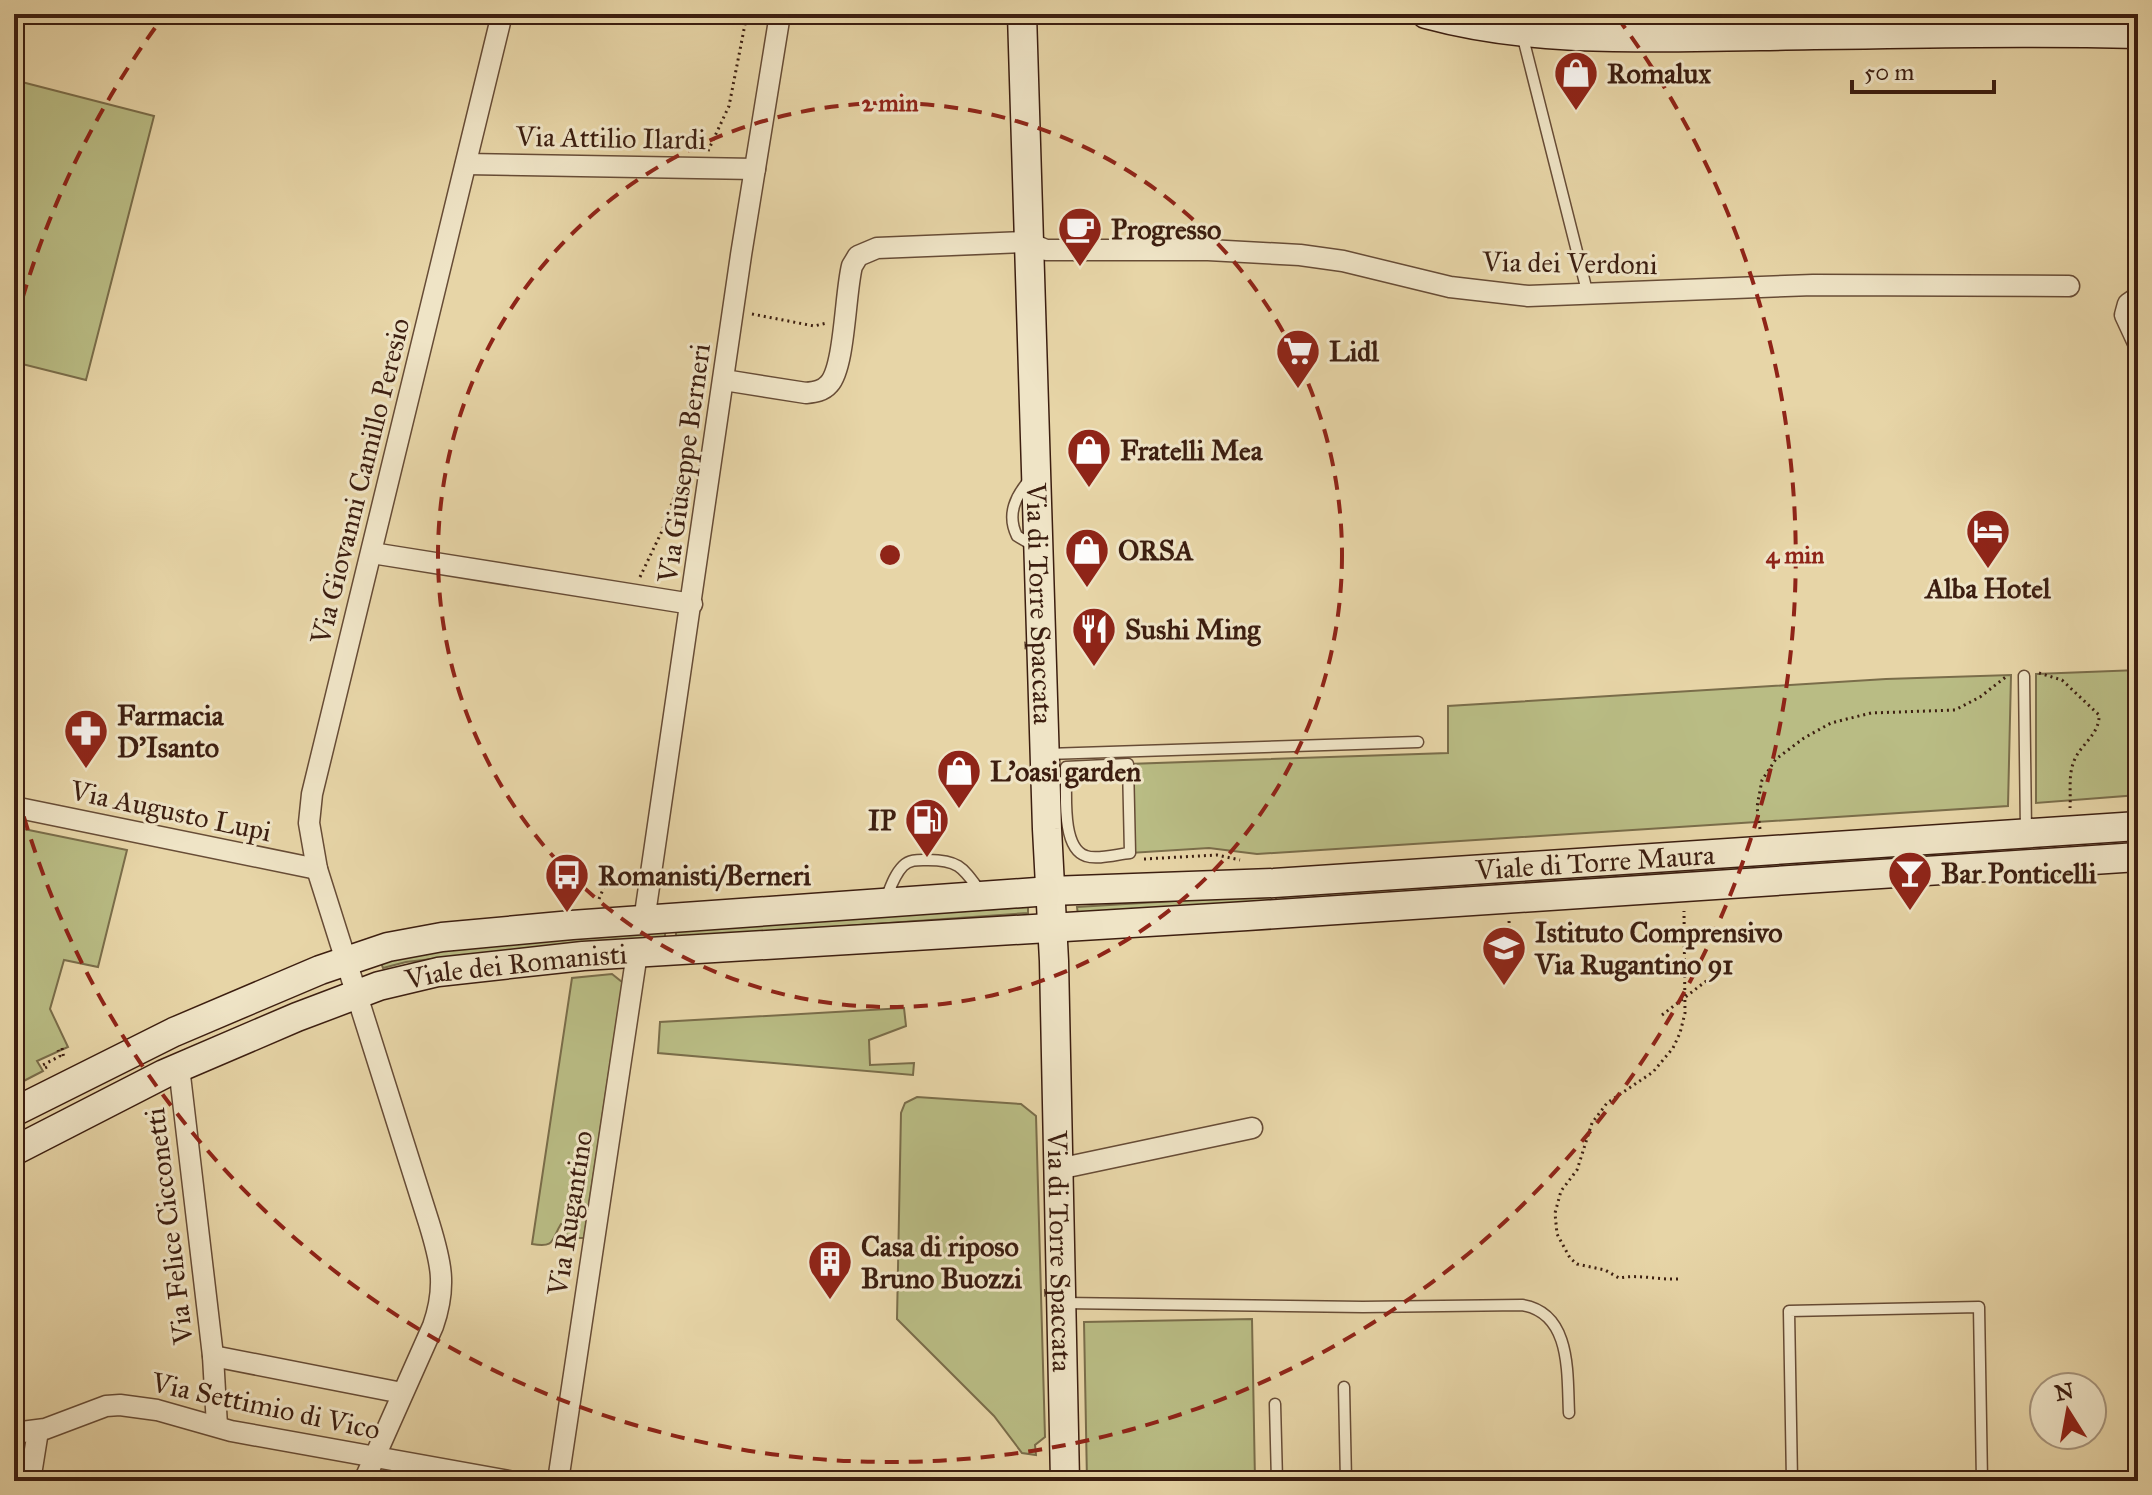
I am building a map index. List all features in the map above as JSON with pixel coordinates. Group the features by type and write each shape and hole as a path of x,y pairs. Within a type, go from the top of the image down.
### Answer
{"street":[{"name":"Via Giovanni Camillo Peresio","path":"364,1481 438,1312 442,1276 429,1223 317,869 310,832 311,804 502,14"},
{"name":"Via Giuseppe Berneri","path":"644,921 780,14"},
{"name":"Via di Torre Spaccata","path":"1022,14 1027,242 1053,927 1065,1481"},
{"path":"1426,14 1522,33 1596,38 1840,24 2138,34"},
{"name":"Via Attilio Ilardi","path":"466,164 755,169"},
{"name":"Via dei Verdoni","path":"724,380 806,393 828,386 837,367 850,271 854,261 864,252 877,248 1027,242 1046,250 1208,250 1300,255 1343,261 1485,293 1528,296 1813,285 2069,286"},
{"path":"2138,297 2128,304 2125,315 2138,343"},
{"path":"372,553 692,604"},
{"name":"Via Augusto Lupi","path":"14,807 317,869"},
{"name":"Viale di Torre Maura","path":"1050,891 1274,883 2138,826"},
{"name":"Viale di Torre Maura","path":"1053,927 2138,857"},
{"name":"Viale dei Romanisti","path":"14,1112 174,1032 347,959 404,943 442,937 1050,891"},
{"name":"Viale dei Romanisti","path":"14,1151 179,1067 358,993 438,972 573,957 1053,927"},
{"name":"Via Rugantino","path":"558,1481 637,953"},
{"name":"Via Felice Cicconetti","path":"179,1067 213,1356 217,1426"},
{"path":"1058,1169 1252,1128"},
{"path":"213,1356 402,1393"},
{"name":"Via Settimio di Vico","path":"14,1433 38,1431 113,1405 157,1410 231,1431 509,1481"},
{"path":"30,1481 38,1431"}],"lane":[{"path":"1522,33 1588,295"},
{"path":"2024,676 2026,833"},
{"path":"1045,754 1418,742"},
{"path":"1128,764 1130,853 1087,857 1077,851 1069,838 1066,767 1128,764"},
{"path":"883,904 898,873 907,862 915,860 942,860 959,865 984,896"},
{"path":"1061,1303 1536,1307 1545,1312 1561,1341 1567,1361 1569,1413"},
{"path":"1792,1481 1789,1311 1979,1307 1982,1481"},
{"path":"1344,1387 1346,1481"},
{"path":"1275,1404 1277,1481"}],"path":[{"path":"707,158 729,106 747,14"},
{"path":"746,310 750,314 768,316 774,320 814,326 829,322 831,317"},
{"path":"633,581 638,580 647,566 676,497 689,455"},
{"path":"2037,673 2050,674 2062,680 2099,715 2099,723 2074,759 2070,778 2070,808"},
{"path":"1760,829 1757,807 1762,780 1776,759 1804,738 1831,723 1871,713 1955,710 1980,697 2007,676"},
{"path":"1131,860 1217,855 1245,861"},
{"path":"594,904 607,880 608,864"},
{"path":"1678,1279 1655,1280 1633,1275 1619,1278 1605,1270 1577,1264 1570,1258 1557,1234 1555,1223 1557,1201 1577,1170 1592,1123 1607,1103 1653,1072 1673,1048 1685,1013 1684,907"},
{"path":"1508,917 1512,960"},
{"path":"1662,1015 1714,975"},
{"path":"60,1049 66,1058 45,1068 43,1065 60,1056 60,1049"}],"green space":[{"path":"14,80 154,116 86,380 14,362"},
{"path":"2138,670 2138,795 2036,803 2036,674"},
{"path":"2011,675 2008,806 1257,854 1209,848 1130,853 1128,764 1448,753 1448,706 1886,679"},
{"path":"14,827 127,850 98,967 64,960 50,1009 68,1047 37,1061 43,1071 14,1086"},
{"path":"1952,850 1952,858 1276,902 1276,895"},
{"path":"1271,895 1272,903 1078,915 1077,907"},
{"path":"1028,907 1028,913 676,938 676,929"},
{"path":"665,931 665,937 484,953 406,962 383,968 380,960 409,953"},
{"path":"612,974 622,982 622,986 584,1238 567,1238 565,1226 561,1224 549,1244 532,1244 572,978"},
{"path":"904,1008 906,1026 869,1040 870,1065 914,1063 913,1075 658,1053 660,1022"},
{"path":"917,1097 1021,1104 1036,1116 1045,1437 1035,1445 1036,1455 1022,1453 994,1416 897,1319 901,1113 905,1103"},
{"path":"1252,1319 1255,1481 1087,1481 1084,1322"}],"place":[{"name":"Romalux","path":"1576,112"},
{"name":"Progresso","path":"1080,268"},
{"name":"Lidl","path":"1298,390"},
{"name":"Fratelli Mea","path":"1089,489"},
{"name":"Alba Hotel","path":"1988,570"},
{"name":"ORSA","path":"1087,589"},
{"name":"Sushi Ming","path":"1094,668"},
{"name":"Farmacia D’Isanto","path":"86,770"},
{"name":"L'oasi garden","path":"959,810"},
{"name":"IP","path":"927,859"},
{"name":"Bar Ponticelli","path":"1910,912"},
{"name":"Romanisti/Berneri","path":"567,914"},
{"name":"Istituto Comprensivo Via Rugantino 91","path":"1504,987"},
{"name":"Casa di riposo Bruno Buozzi","path":"830,1301"}]}
